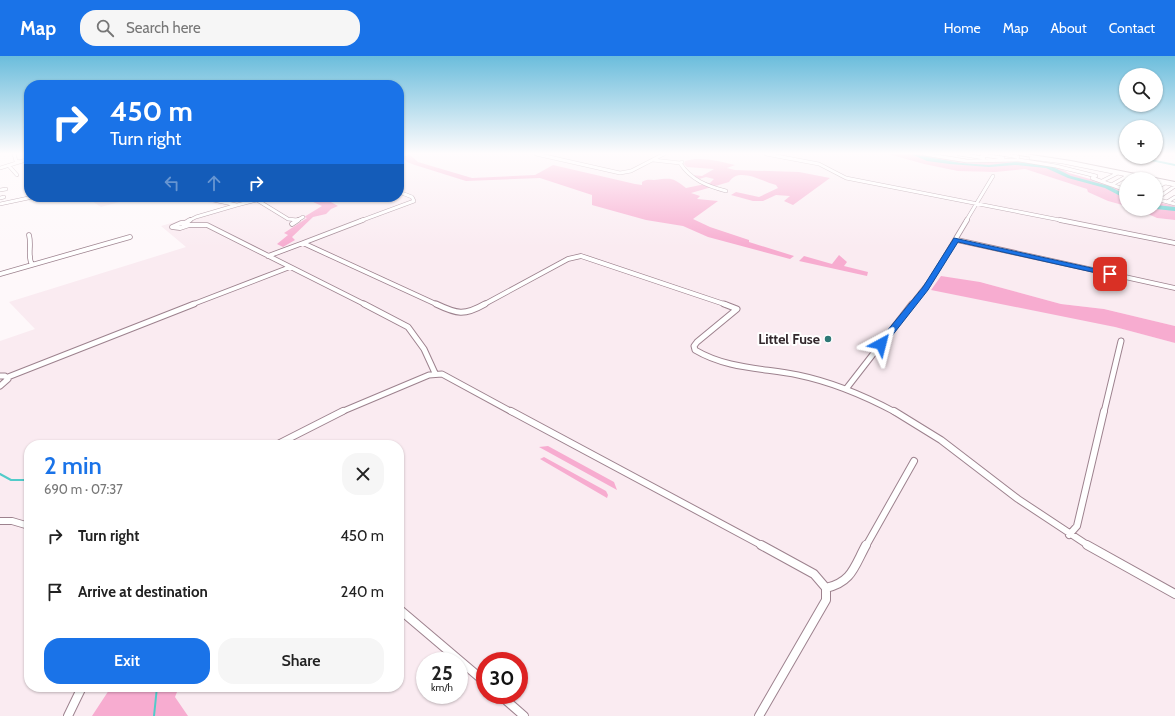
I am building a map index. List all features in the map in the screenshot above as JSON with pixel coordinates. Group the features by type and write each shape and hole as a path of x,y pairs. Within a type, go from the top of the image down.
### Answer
{"street":[{"path":"704,185 726,191"},
{"path":"880,185 1175,243"},
{"path":"846,389 925,288 957,240 988,185"},
{"path":"1163,193 1174,185"},
{"path":"0,190 6,189"},
{"path":"268,256 414,201 413,197 404,194"},
{"path":"1168,202 1175,197"},
{"path":"0,204 24,199"},
{"path":"1163,201 1175,204"},
{"path":"226,202 237,204"},
{"path":"244,202 194,218 187,224 207,225 411,329 434,365 435,373"},
{"path":"261,202 288,219 297,220"},
{"path":"292,224 303,217"},
{"path":"29,235 31,243 28,257 32,265"},
{"path":"0,274 130,237"},
{"path":"957,240 1175,288"},
{"path":"303,243 445,310 457,313 475,310 571,258 586,257 737,309 695,344 694,348 702,354 728,364 798,375 846,389 888,408 918,425 1069,535 1116,563 1175,594"},
{"path":"0,376 8,377 290,268"},
{"path":"1069,535 1075,531 1077,526 1121,341"},
{"path":"286,440 349,408 435,373 445,375 814,574 826,588 826,600 759,716"},
{"path":"0,386 7,382 8,377"},
{"path":"826,588 839,585 848,578 914,460"},
{"path":"0,521 9,521 24,525"},
{"path":"404,613 476,674"},
{"path":"68,716 80,692"},
{"path":"510,704 524,716"}],"shaded area":[{"path":"404,185 1075,185 1088,189 1108,201 1119,204 1119,216 1152,216 1175,220 1175,326 1104,309 1061,304 980,282 1115,327 1175,343 1175,716 0,716 0,341 35,329 9,302 186,247 161,226 226,207 208,202 404,202"},
{"path":"561,185 682,185 686,188 701,185 719,185 691,193 700,196 697,199 718,201 693,219 710,227 749,240 749,242 794,256 790,259 708,237 683,226 646,220 592,205 592,195"},
{"path":"776,185 821,185 793,205 784,201 790,196 776,195 763,201 753,201 731,195 736,192 759,197 778,188"},
{"path":"1074,185 1110,185 1119,188 1119,204 1108,201 1088,192 1087,189"},
{"path":"94,202 120,202 101,207"},
{"path":"313,202 331,202 338,206 331,209 326,214 313,217 292,237 295,240 283,247 277,244 288,235 284,233 307,218 304,217 322,206"},
{"path":"1163,203 1175,206 1175,220 1152,216 1163,216"},
{"path":"839,255 847,262 844,266 868,272 867,276 799,261 804,256 832,264"},
{"path":"941,276 980,282 1061,304 1104,309 1175,326 1175,343 1115,327 931,290"},
{"path":"548,446 614,482 617,490 539,447"},
{"path":"544,457 606,491 608,495 607,498 540,459"},
{"path":"108,692 177,692 175,697 188,716 92,716"}],"waterway":[{"path":"1099,185 1119,193"},
{"path":"1163,208 1175,209"},
{"path":"0,474 11,480 24,480"},
{"path":"154,716 156,692"}],"place":[{"name":"Littel Fuse","path":"828,339"}],"route":[{"path":"881,344 925,288 957,240 1110,274"}]}
